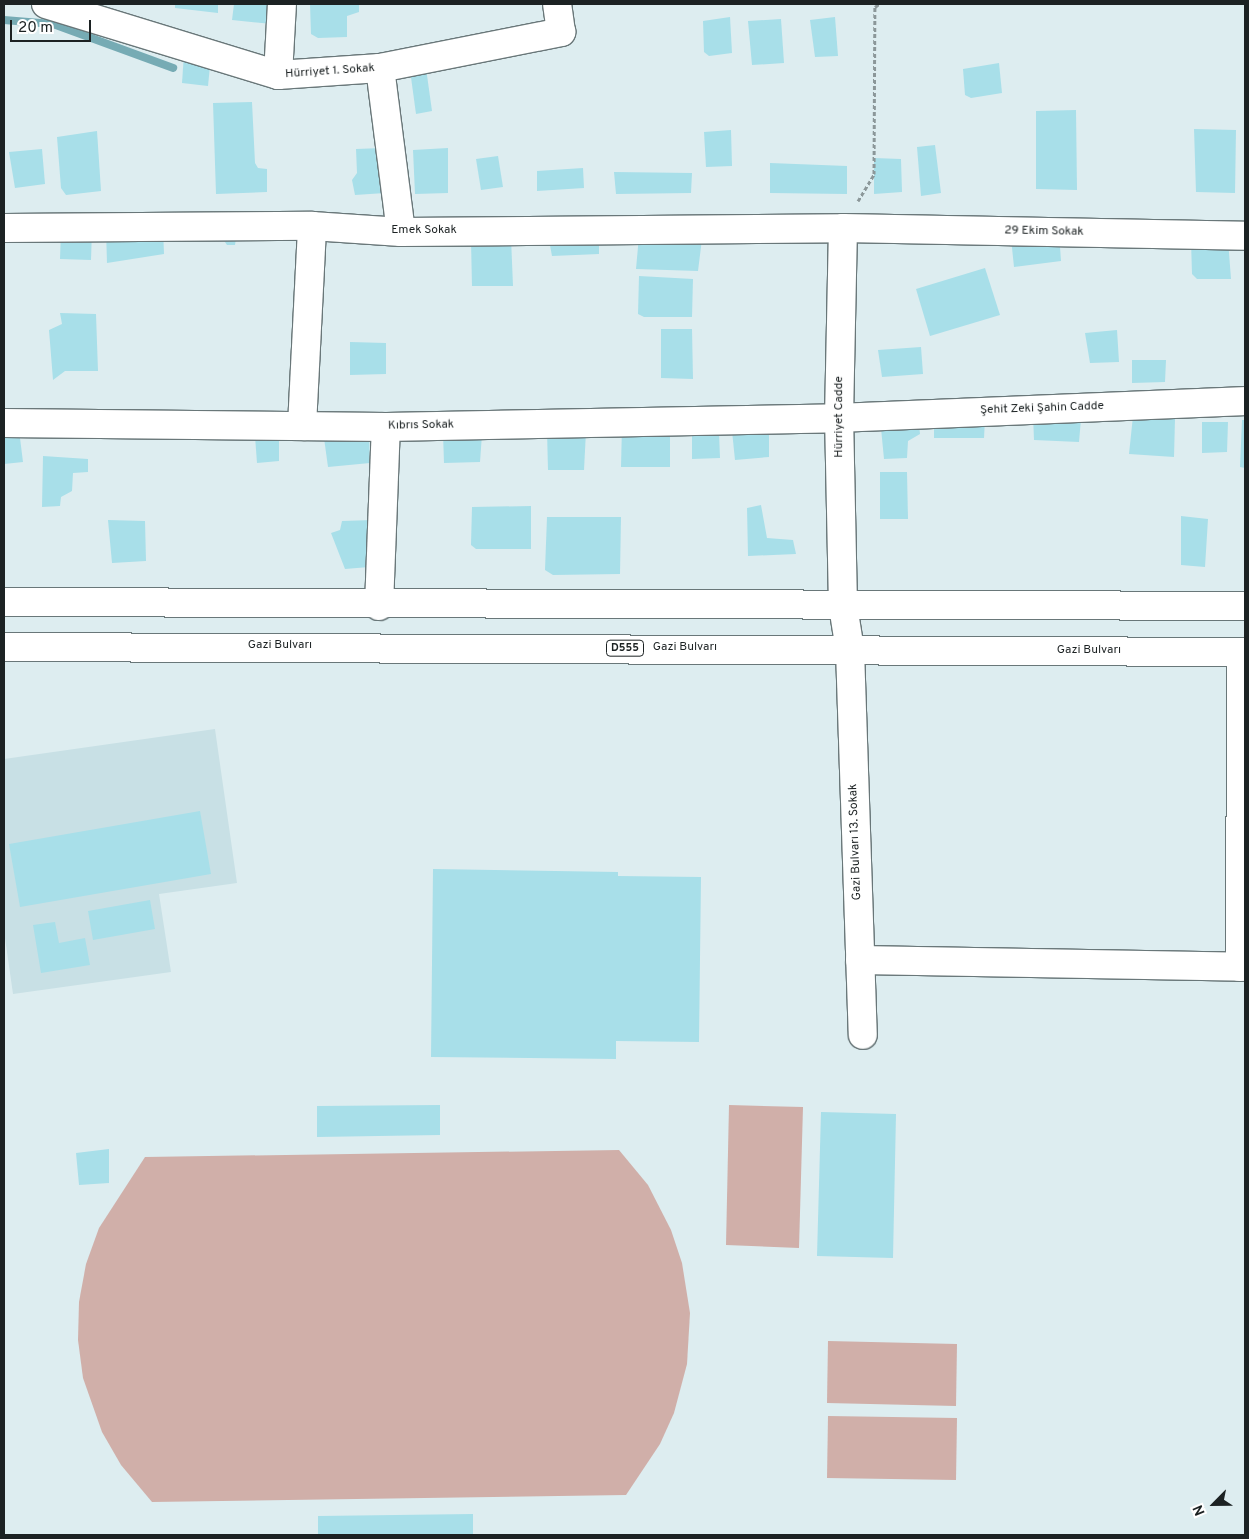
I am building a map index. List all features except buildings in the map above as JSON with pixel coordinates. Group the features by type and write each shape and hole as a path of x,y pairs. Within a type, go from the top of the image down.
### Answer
{"street":[{"name":"Hürriyet 1. Sokak","path":"46,4 278,75 380,68 561,32 557,4"},
{"path":"278,75 282,4"},
{"path":"380,68 401,232"},
{"path":"302,426 312,226"},
{"name":"Emek Sokak","path":"4,228 312,226 401,232 843,228"},
{"name":"29 Ekim Sokak","path":"843,228 1245,236"},
{"name":"Hürriyet Cadde","path":"843,228 838,418 843,606 850,650"},
{"name":"Şehit Zeki Şahin Cadde","path":"838,418 1245,401"},
{"name":"Kıbrıs Sokak","path":"4,423 386,427 838,418"},
{"path":"379,606 386,427"},
{"path":"4,602 379,606 1245,606"},
{"name":"Gazi Bulvarı","path":"4,647 1243,652"},
{"name":"Gazi Bulvarı 13. Sokak","path":"850,650 863,1035"},
{"path":"860,960 1243,967 1243,652"}],"path":[{"path":"843,228 874,174 874,7 879,4"}],"shaded area":[{"path":"215,729 237,883 159,894 171,972 13,994 4,931 4,759"},
{"path":"729,1105 803,1107 799,1248 726,1245"},
{"path":"619,1150 648,1185 671,1230 682,1263 690,1313 687,1364 674,1413 660,1444 626,1495 152,1502 121,1465 102,1432 83,1378 78,1340 79,1302 86,1264 99,1228 145,1157"},
{"path":"828,1341 957,1344 956,1406 827,1403"},
{"path":"828,1416 957,1418 956,1480 827,1478"}],"waterway":[{"path":"4,20 53,24 173,68"}]}
